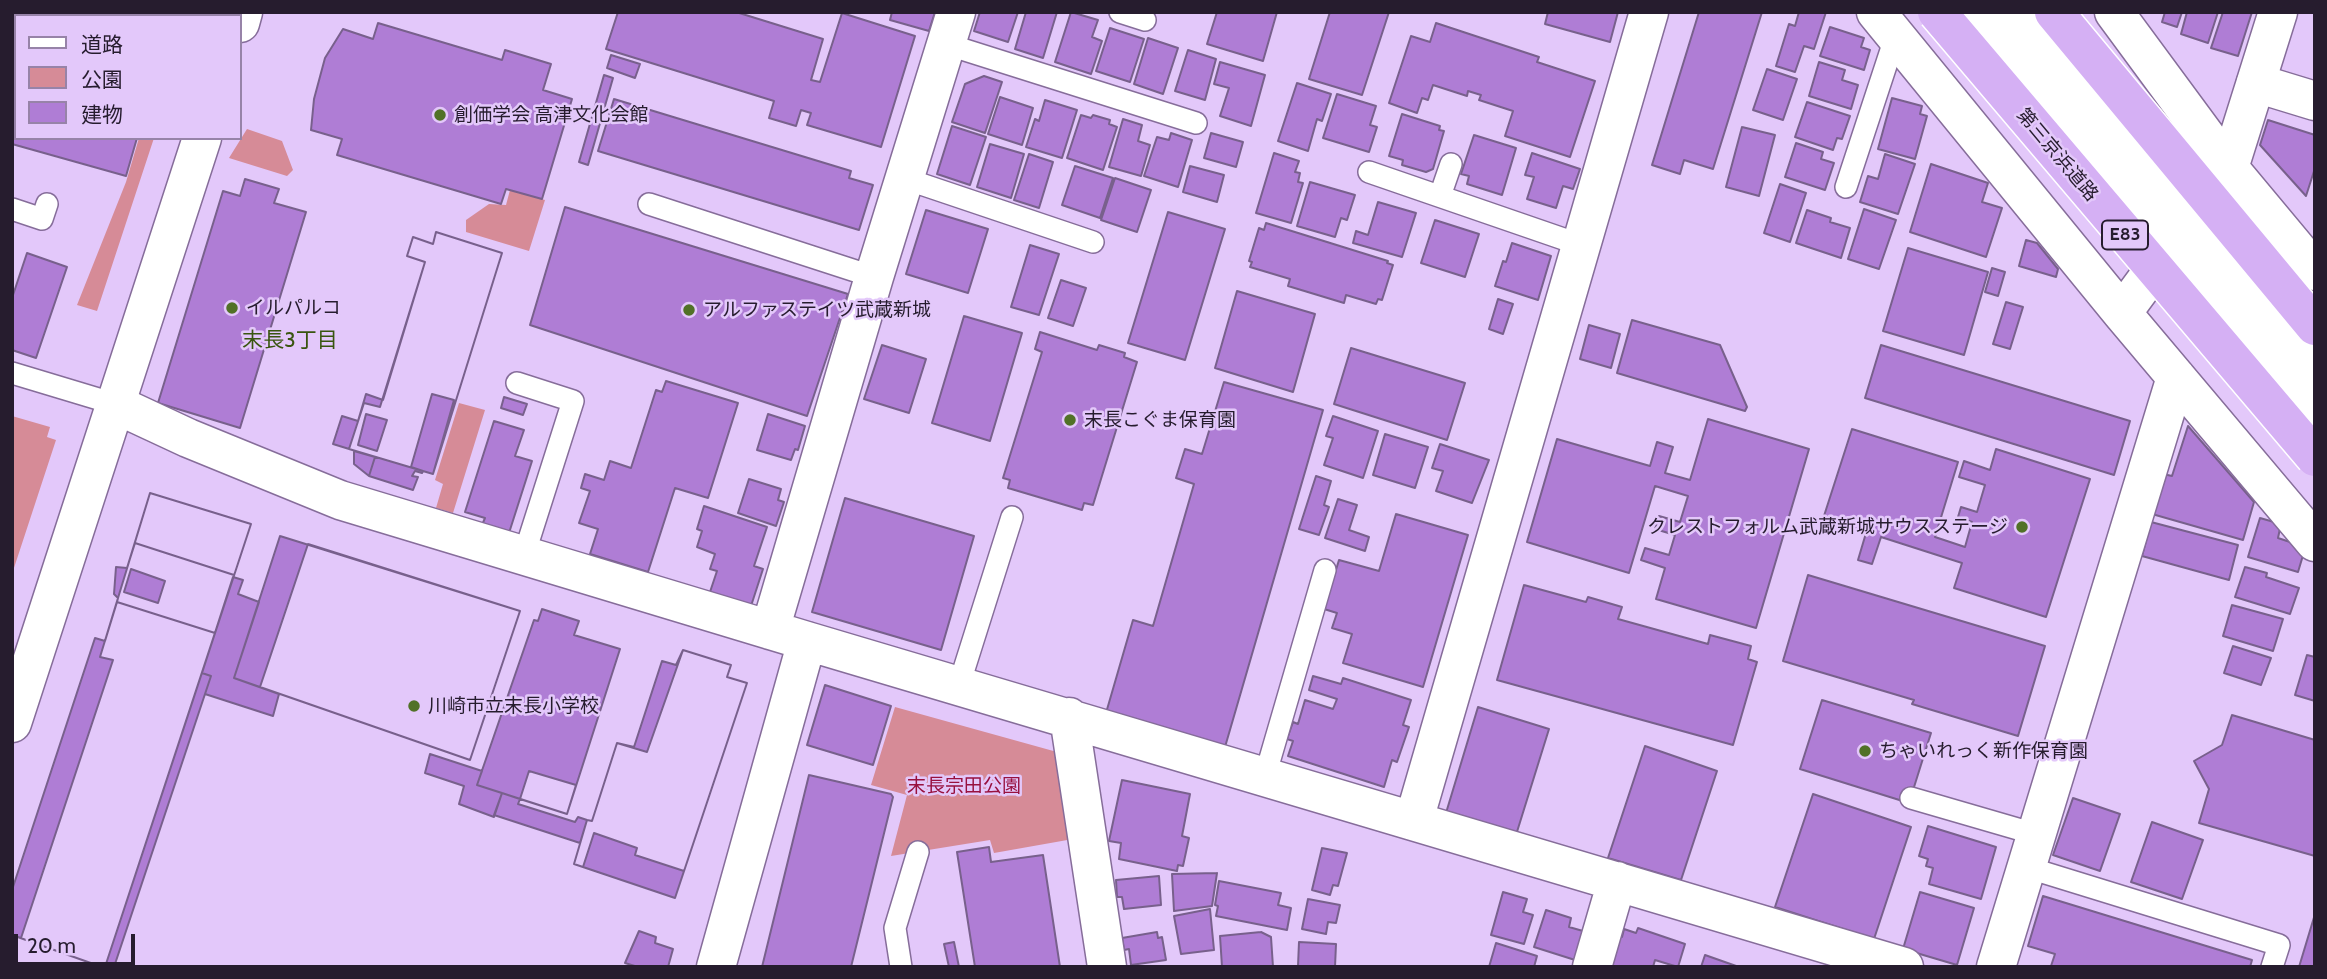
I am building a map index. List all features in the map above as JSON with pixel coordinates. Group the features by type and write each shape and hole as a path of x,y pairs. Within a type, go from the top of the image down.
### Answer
{"highway":[{"name":"第三京浜道路","path":"1937,12 2315,457"},
{"path":"2054,12 2315,326"}],"street":[{"path":"1414,820 1649,12"},
{"path":"1976,12 2170,251 2315,421"},
{"path":"2015,12 2192,220 2315,372"},
{"path":"2114,12 2229,168 2315,271"},
{"path":"2122,313 2229,168 2277,12"},
{"path":"1886,24 2122,313 2315,542"},
{"path":"770,630 951,28"},
{"path":"2256,83 2315,101"},
{"path":"12,723 201,140"},
{"path":"1996,967 2176,377"},
{"path":"115,404 188,438 340,500 1617,881 1807,953 1904,967"},
{"path":"716,967 807,641"},
{"path":"1069,717 1107,967"},
{"path":"1592,967 1617,881"}],"lane":[{"path":"1120,12 1145,20"},
{"path":"1846,187 1886,24"},
{"path":"951,28 1196,123"},
{"path":"1440,197 1451,164"},
{"path":"1369,172 1581,244"},
{"path":"906,179 1093,242"},
{"path":"12,209 42,219 47,204"},
{"path":"649,204 874,277"},
{"path":"12,373 115,404"},
{"path":"517,383 573,401 524,555"},
{"path":"959,685 1012,517"},
{"path":"1265,776 1325,570"},
{"path":"1911,798 2031,851 2278,945 2272,967"},
{"path":"901,967 895,928 918,852"}],"green space":[{"path":"247,129 282,141 293,170 287,176 229,158"},
{"path":"138,140 153,140 97,311 77,305 126,182"},
{"path":"510,190 545,200 529,251 466,232 466,220 489,204 506,205"},
{"path":"459,403 485,410 453,513 436,508 443,484 435,480"},
{"path":"12,416 50,427 47,437 56,440 12,574"},
{"name":"末長宗田公園","path":"895,707 1057,752 1073,839 994,853 990,840 891,856 907,795 871,785"}],"building":[{"path":"19,12 173,12 172,14"},
{"path":"618,12 736,12 823,39 811,80 820,82 842,13 915,36 881,147 807,125 811,113 801,110 796,126 769,118 774,101 606,49"},
{"path":"892,12 935,12 929,31 890,20"},
{"path":"980,12 1018,12 1008,42 974,31"},
{"path":"1026,12 1057,12 1043,58 1015,49"},
{"path":"1071,12 1098,20 1092,37 1102,41 1091,74 1055,62"},
{"path":"1217,12 1277,12 1263,61 1207,44"},
{"path":"1330,12 1389,12 1362,95 1309,79"},
{"path":"1548,12 1618,12 1610,42 1545,24"},
{"path":"1699,12 1762,12 1713,169 1684,160 1680,174 1652,165"},
{"path":"1799,12 1826,12 1814,49 1804,46 1795,72 1776,66 1789,24 1795,26"},
{"path":"2165,12 2182,12 2177,27 2162,22"},
{"path":"2187,12 2218,12 2208,43 2181,34"},
{"path":"2223,12 2252,12 2238,56 2211,48"},
{"name":"創価学会 高津文化会館","path":"378,23 502,60 505,50 551,64 543,90 572,99 542,199 506,189 501,204 337,155 342,139 311,130 314,99 325,58 343,29 373,39"},
{"path":"1436,23 1539,57 1537,62 1595,81 1570,157 1505,136 1513,111 1479,100 1481,95 1468,91 1467,96 1433,85 1428,100 1422,98 1417,113 1389,103 1411,36 1430,42"},
{"path":"1830,27 1864,38 1861,47 1870,50 1864,70 1820,56"},
{"path":"1110,28 1144,39 1130,82 1096,71"},
{"path":"14,31 14,140 136,140 126,176 12,144"},
{"path":"1148,38 1178,48 1163,94 1134,84"},
{"path":"1188,50 1216,59 1205,100 1175,91"},
{"path":"611,55 640,64 635,78 607,68"},
{"path":"1220,62 1265,75 1251,126 1220,116 1229,88 1214,84"},
{"path":"1819,62 1845,70 1842,80 1858,85 1851,109 1809,96"},
{"path":"1767,69 1797,79 1783,120 1753,110"},
{"path":"604,75 613,78 588,165 579,162"},
{"path":"984,76 1002,82 985,133 952,122 965,84"},
{"path":"1297,83 1331,94 1322,121 1317,119 1308,151 1278,141"},
{"path":"1337,94 1376,106 1370,125 1377,127 1369,152 1323,138"},
{"path":"1000,97 1033,108 1022,145 988,134"},
{"path":"1892,98 1922,106 1920,114 1927,116 1915,159 1878,149"},
{"path":"614,99 851,171 849,178 873,185 859,230 598,151"},
{"path":"1045,100 1077,110 1062,158 1026,147 1035,119 1039,121"},
{"path":"1807,102 1850,116 1842,139 1837,138 1833,150 1795,137"},
{"path":"1402,114 1440,126 1439,130 1444,131 1433,169 1426,172 1402,165 1403,160 1389,156"},
{"path":"1081,115 1110,120 1109,124 1117,127 1103,170 1067,158"},
{"path":"1123,119 1142,125 1138,141 1150,145 1141,176 1109,167"},
{"path":"2268,120 2315,135 2315,168 2306,196 2260,145"},
{"path":"952,126 986,137 970,185 937,174"},
{"path":"1742,127 1775,135 1759,196 1726,187"},
{"path":"1171,133 1192,140 1178,187 1144,176 1157,137 1169,140"},
{"path":"1211,133 1243,142 1236,167 1204,158"},
{"path":"1474,135 1516,148 1502,195 1467,184 1469,176 1461,174"},
{"path":"1796,143 1823,152 1821,159 1834,163 1825,190 1785,177"},
{"path":"990,144 1024,154 1011,198 977,187"},
{"path":"1274,153 1299,161 1295,172 1300,173 1298,182 1303,183 1291,223 1256,213"},
{"path":"1532,153 1580,169 1573,189 1563,186 1556,208 1527,199 1534,177 1525,175"},
{"path":"1029,154 1053,162 1039,208 1014,200"},
{"path":"1885,154 1915,164 1898,214 1860,202 1868,176 1878,179"},
{"path":"1931,164 1988,183 1982,202 2002,208 1986,257 1910,232"},
{"path":"1075,166 1113,178 1100,218 1062,205"},
{"path":"1190,166 1224,175 1217,202 1183,192"},
{"path":"1115,178 1151,190 1137,232 1101,220"},
{"name":"イルパルコ","path":"245,179 279,189 274,203 306,212 240,428 158,403 223,191 240,196"},
{"path":"1310,182 1355,195 1347,220 1341,218 1335,237 1297,226"},
{"path":"1780,184 1806,193 1790,242 1764,233"},
{"path":"1378,202 1416,213 1402,257 1353,243 1356,231 1368,235"},
{"name":"アルファステイツ武蔵新城","path":"565,207 848,294 807,416 530,325"},
{"path":"1864,209 1896,220 1879,269 1848,259"},
{"path":"926,210 988,229 968,293 906,274"},
{"path":"1807,210 1831,218 1830,222 1850,228 1841,258 1796,243"},
{"path":"1168,212 1225,229 1185,360 1128,343"},
{"path":"1435,220 1479,234 1465,277 1421,263"},
{"path":"1266,223 1388,261 1387,263 1393,265 1382,300 1378,299 1376,304 1346,295 1344,303 1288,286 1290,279 1250,267 1252,262 1249,261 1259,228 1264,230"},
{"path":"436,232 502,253 433,474 454,400 432,394 411,467 423,471 415,471 412,476 418,477 413,490 369,476 375,457 333,444 342,416 358,421 366,394 383,400 425,262 407,256 413,237 433,244"},
{"path":"436,232 502,253 433,474 349,449 364,403 380,407 425,262 407,256 413,237 433,244"},
{"path":"2026,240 2037,243 2058,269 2056,277 2019,266"},
{"path":"1512,243 1551,256 1538,300 1495,286"},
{"path":"1030,245 1059,254 1039,315 1011,307"},
{"path":"1908,248 1988,272 1964,355 1883,331"},
{"path":"27,253 67,267 36,358 12,350 12,298"},
{"path":"1992,268 2005,272 1998,296 1985,292"},
{"path":"1061,280 1086,288 1073,326 1048,318"},
{"path":"1237,291 1315,314 1293,392 1215,368"},
{"path":"1498,299 1513,304 1503,334 1489,329"},
{"path":"2006,302 2023,307 2010,349 1993,344"},
{"path":"964,316 1022,333 990,441 932,423"},
{"path":"1632,320 1720,345 1747,407 1745,411 1617,373"},
{"path":"1589,325 1620,334 1611,368 1580,359"},
{"name":"末長こぐま保育園","path":"1040,332 1097,350 1099,345 1125,353 1124,357 1137,362 1093,505 1084,503 1082,510 1008,488 1010,480 1003,478 1042,352 1035,349"},
{"path":"882,345 926,359 909,413 864,399"},
{"path":"1881,345 2130,421 2114,475 1865,398"},
{"path":"1351,348 1465,383 1447,440 1334,404"},
{"path":"666,381 738,403 708,498 675,488 648,572 590,554 598,529 579,523 590,491 581,488 585,474 604,480 610,461 631,468 656,390 662,392"},
{"path":"1224,382 1323,410 1225,747 1106,713 1133,620 1153,626 1194,484 1176,478 1185,449 1202,454"},
{"path":"504,397 527,404 523,415 501,408"},
{"path":"366,414 387,420 377,451 358,445"},
{"path":"768,414 805,426 798,450 795,449 791,460 757,450"},
{"path":"1333,416 1378,431 1363,478 1324,465 1333,438 1326,436"},
{"path":"1708,419 1809,449 1756,628 1656,599 1665,568 1641,560 1645,548 1669,555 1675,535 1655,529 1659,516 1680,522 1688,496 1655,486 1629,573 1527,542 1557,439 1650,466 1657,442 1673,447 1665,473 1690,480"},
{"path":"494,421 524,430 515,456 532,461 509,533 482,525 485,518 465,512"},
{"path":"2188,426 2254,502 2243,540 2152,514 2163,474 2172,476"},
{"name":"クレストフォルム武蔵新城サウスステージ","path":"1852,429 1958,462 1935,537 1965,547 1972,522 1958,517 1961,507 1977,512 1985,485 1959,477 1964,461 1990,470 1996,449 2090,479 2046,617 1954,588 1962,563 1881,537 1872,564 1858,560 1866,533 1823,519"},
{"path":"1385,434 1428,447 1415,488 1373,475"},
{"path":"1440,444 1489,460 1472,503 1436,491 1443,471 1432,468"},
{"path":"354,451 375,457 369,476 354,464"},
{"path":"1316,476 1331,481 1324,505 1329,507 1319,535 1299,529"},
{"path":"749,479 781,489 778,500 784,502 776,526 738,513"},
{"path":"150,493 251,524 105,967 12,967 12,935 21,938 113,660 100,657"},
{"path":"150,493 251,524 105,967 12,967 12,890 95,638 105,641 118,598 114,594 116,567 127,568"},
{"path":"845,498 974,536 941,650 812,612"},
{"path":"1338,499 1357,505 1349,530 1369,537 1365,551 1325,538"},
{"path":"704,506 767,527 754,566 763,569 751,606 710,592 717,571 710,569 715,554 697,547 702,531 697,529"},
{"path":"1396,514 1468,535 1423,687 1343,663 1352,634 1332,628 1337,613 1324,609 1339,560 1379,571"},
{"path":"2260,518 2281,524 2278,538 2299,545 2304,552 2298,572 2248,557"},
{"path":"2151,522 2238,545 2229,580 2142,556"},
{"path":"280,536 520,611 470,760 234,678"},
{"path":"135,543 234,575 105,967 12,967 12,890 95,638 105,641 118,598 114,594 116,567 127,568"},
{"path":"135,543 234,575 215,633 117,602 118,598 114,594 116,567 127,568"},
{"path":"308,544 520,611 470,760 260,687"},
{"path":"2245,567 2267,573 2266,577 2299,588 2290,614 2235,597"},
{"path":"131,569 165,581 158,603 124,592"},
{"path":"1808,575 2045,646 2018,736 1912,704 1914,700 1783,661"},
{"path":"233,577 243,580 238,594 259,602 234,678 279,694 273,716 205,694 211,676 202,673"},
{"path":"1524,585 1586,602 1588,597 1622,607 1618,619 1708,644 1710,635 1751,646 1748,659 1757,662 1733,745 1497,680"},
{"path":"117,602 215,633 202,673 211,676 114,967 102,967 12,935 12,890 95,638 105,641"},
{"path":"2232,605 2283,619 2273,651 2223,636"},
{"path":"542,609 579,621 574,635 620,649 567,814 477,785 534,620 538,621"},
{"path":"2233,646 2271,658 2261,685 2224,673"},
{"path":"683,650 731,665 727,677 747,683 675,898 574,864 587,820 592,821 617,743 634,747 662,661 676,665"},
{"path":"683,650 731,665 727,677 747,683 675,898 574,864 587,820 592,821 617,743 647,752"},
{"path":"2307,655 2315,657 2315,701 2295,695"},
{"path":"1313,676 1341,684 1343,678 1411,700 1403,725 1409,727 1397,762 1392,760 1384,787 1288,756 1293,741 1287,739 1293,722 1298,724 1305,700 1333,709 1337,699 1309,690"},
{"path":"825,685 891,706 873,765 807,745"},
{"path":"1822,700 1931,733 1909,803 1800,769"},
{"path":"1478,707 1549,729 1516,835 1446,813"},
{"path":"2232,715 2315,740 2315,856 2199,823 2209,789 2194,761 2222,745"},
{"path":"1645,746 1717,771 1681,880 1608,858"},
{"path":"430,754 482,771 477,785 502,793 494,817 459,804 464,786 425,773"},
{"path":"529,771 576,785 567,814 520,799"},
{"path":"809,775 891,794 893,797 851,967 762,967"},
{"path":"1122,780 1190,794 1182,836 1189,838 1183,866 1178,865 1177,871 1119,859 1121,843 1109,841"},
{"path":"502,793 520,799 518,804 575,822 578,817 587,820 580,843 494,815"},
{"path":"1813,794 1911,827 1874,939 1775,907"},
{"path":"2073,798 2120,814 2100,871 2053,855"},
{"path":"2152,822 2203,840 2182,899 2131,882"},
{"path":"1928,826 1996,847 1981,899 1929,884 1933,868 1926,866 1928,859 1919,856"},
{"path":"594,833 637,848 635,855 684,871 675,898 583,867"},
{"path":"989,847 991,862 1043,855 1060,967 975,967 957,852"},
{"path":"1322,848 1347,853 1338,886 1333,885 1330,895 1312,890"},
{"path":"1217,873 1212,906 1174,911 1172,874"},
{"path":"1159,876 1161,905 1124,909 1122,897 1117,897 1116,880"},
{"path":"1219,881 1281,893 1278,905 1291,908 1287,930 1216,916"},
{"path":"1503,892 1527,899 1523,912 1533,915 1524,944 1491,935"},
{"path":"1920,892 1974,908 1957,965 1903,949"},
{"path":"2043,896 2252,960 2250,967 2051,966 2055,954 2028,946"},
{"path":"1308,899 1340,905 1336,923 1328,922 1326,934 1302,929"},
{"path":"1210,909 1214,950 1181,954 1174,916"},
{"path":"1546,910 1571,918 1569,927 1583,931 1575,960 1534,947"},
{"path":"2315,914 2315,967 2299,967"},
{"path":"1638,928 1685,944 1678,967 1655,960 1653,967 1606,967 1617,935 1622,937 1624,929 1636,933"},
{"path":"639,931 656,937 655,943 673,949 668,967 638,967 625,963"},
{"path":"1157,932 1158,938 1162,937 1166,960 1131,965 1129,949 1124,950 1122,938"},
{"path":"1261,932 1271,937 1273,967 1222,967 1220,936"},
{"path":"12,935 102,967 12,967"},
{"path":"954,942 959,967 949,967 944,944"},
{"path":"1299,942 1336,944 1335,967 1298,966"},
{"path":"1496,943 1537,956 1534,967 1489,967"},
{"path":"1705,955 1739,967 1701,967"}],"place":[{"name":"創価学会 高津文化会館","path":"440,115"},
{"name":"イルパルコ","path":"232,308"},
{"name":"アルファステイツ武蔵新城","path":"689,310"},
{"name":"末長こぐま保育園","path":"1070,420"},
{"name":"クレストフォルム武蔵新城サウスステージ","path":"2022,527"},
{"name":"川崎市立末長小学校","path":"414,706"},
{"name":"ちゃいれっく新作保育園","path":"1865,751"}],"district":[{"name":"末長3丁目","path":"290,341"}]}
